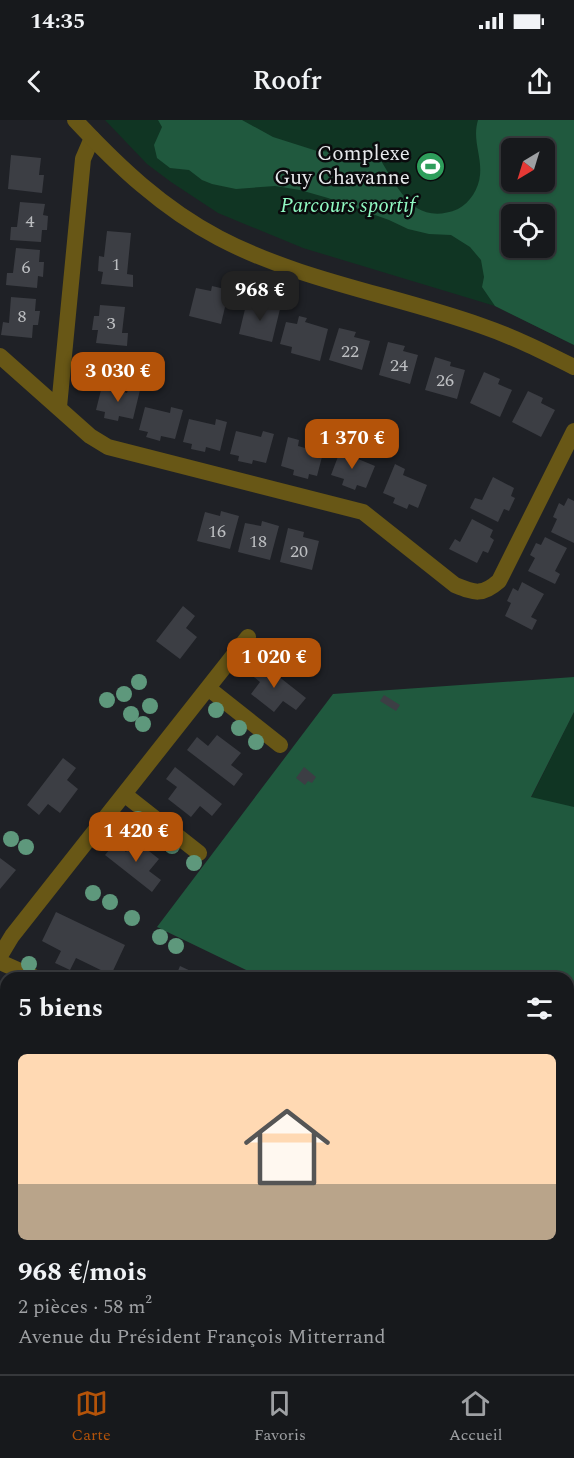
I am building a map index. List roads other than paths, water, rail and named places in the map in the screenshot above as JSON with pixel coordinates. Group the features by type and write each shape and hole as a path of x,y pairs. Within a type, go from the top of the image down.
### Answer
{"street":[{"path":"75,120 126,172 160,200 201,228 237,247 293,268 482,326 574,367"},
{"path":"59,407 83,159 92,138"},
{"path":"0,356 90,436 108,447 363,512 455,585 473,592 488,591 499,581 574,431"},
{"path":"0,956 12,936 248,638"},
{"path":"208,688 280,745"},
{"path":"124,794 199,853"},
{"path":"0,962 22,972"}],"place":[{"name":"Complexe Guy Chavanne","path":"431,166"}],"park label":[{"name":"Parcours sportif","path":"348,206"}]}
